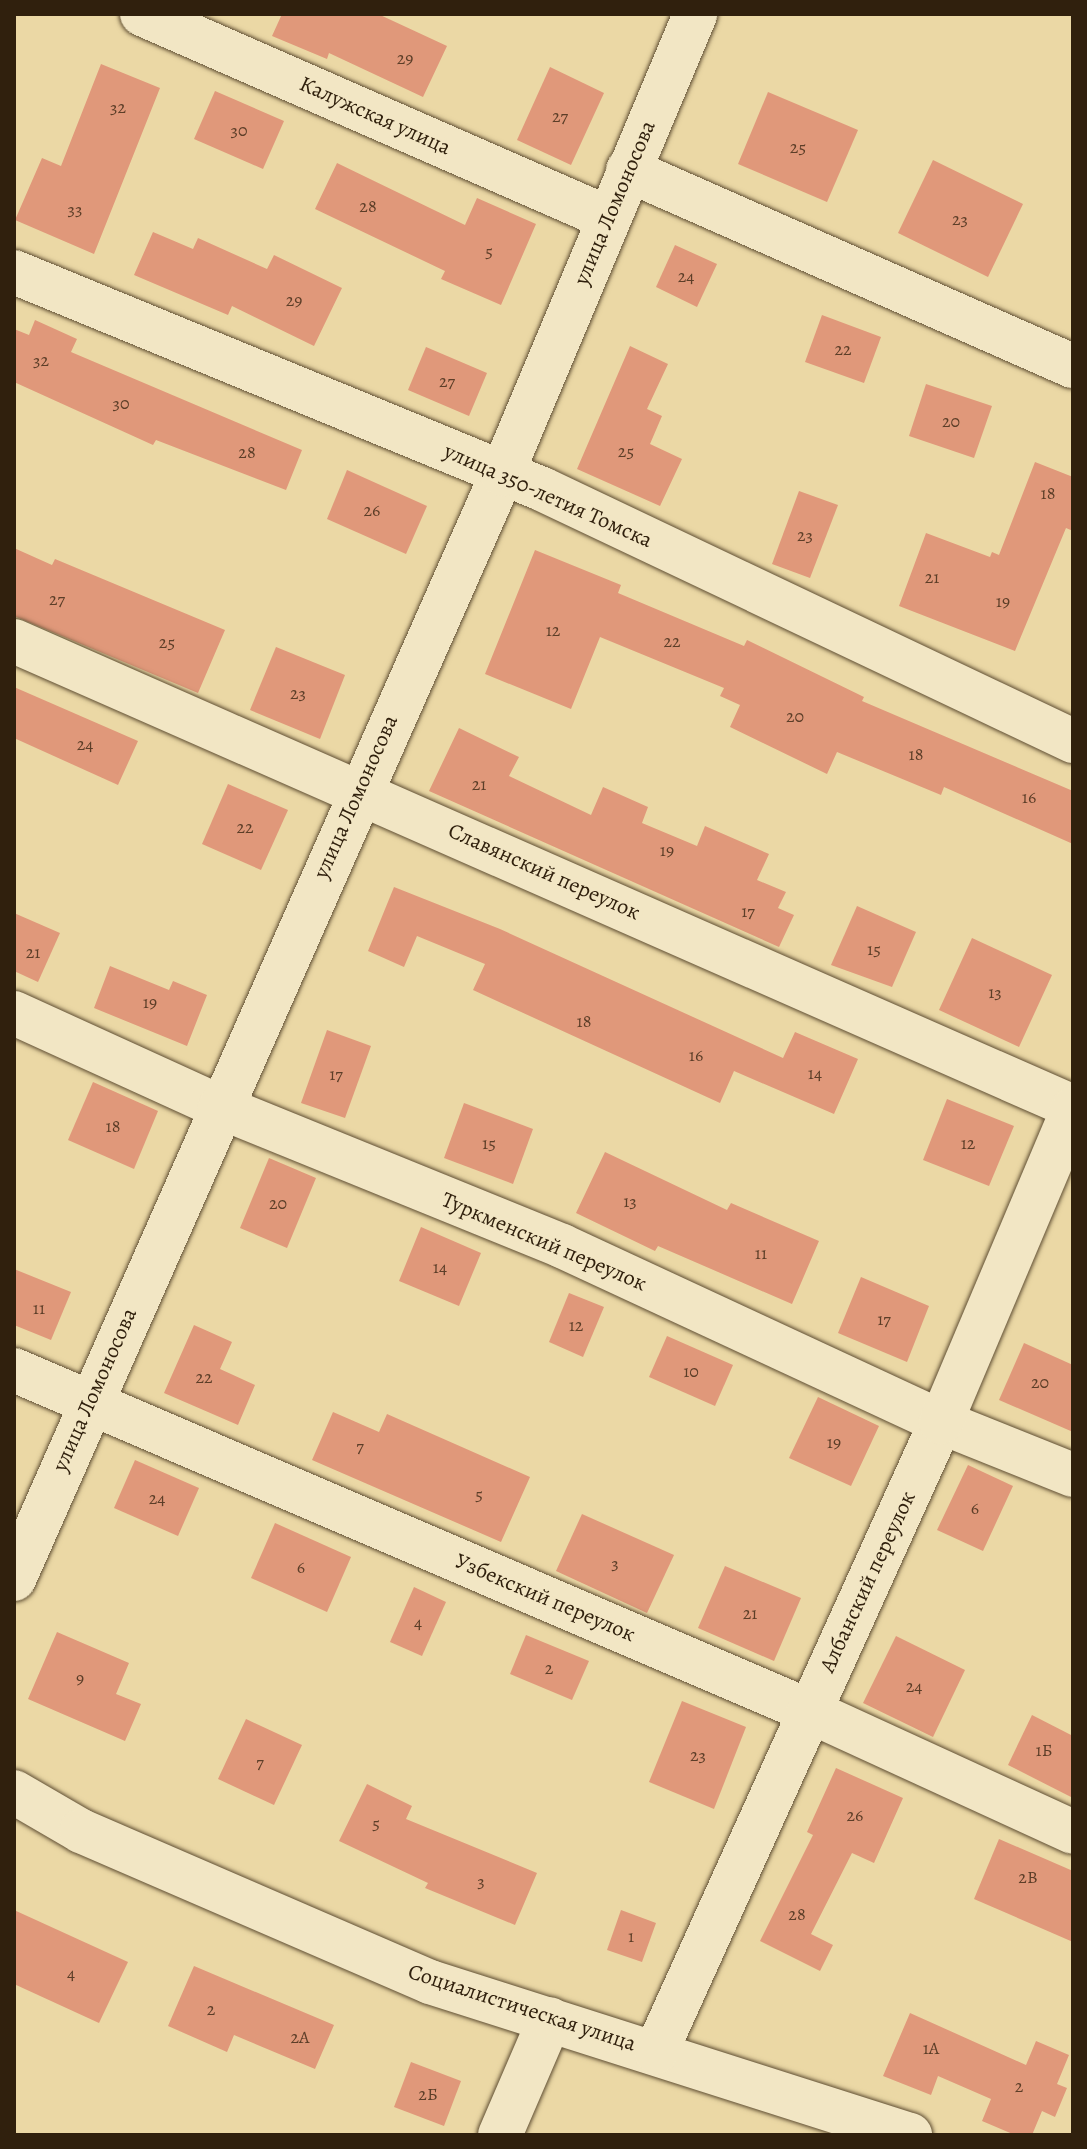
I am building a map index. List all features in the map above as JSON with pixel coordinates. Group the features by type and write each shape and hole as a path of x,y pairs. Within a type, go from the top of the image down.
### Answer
{"street":[{"name":"Калужская улица","path":"142,14 608,218"},
{"name":"улица Ломоносова","path":"14,1579 88,1403 359,789 502,474 695,14"},
{"path":"628,170 1073,366"},
{"name":"улица 350-летия Томска","path":"14,272 502,474 1073,741"},
{"name":"Славянский переулок","path":"14,641 359,789 1073,1108"},
{"name":"Туркменский переулок","path":"14,1013 220,1107 562,1246 941,1422 1073,1475"},
{"name":"Албанский переулок","path":"656,2052 941,1422 1073,1108"},
{"name":"Узбекский переулок","path":"14,1370 809,1711 1073,1832"},
{"name":"Социалистическая улица","path":"14,1792 81,1831 430,1982 656,2052 829,2120 910,2135"},
{"path":"500,2135 550,2019"}],"building":[{"path":"282,14 378,14 447,46 423,97 329,53 327,59 272,36"},
{"path":"101,64 160,88 94,254 15,220 42,158 61,166"},
{"path":"550,67 604,93 571,165 517,140"},
{"path":"215,91 284,121 263,169 194,139"},
{"path":"768,92 858,130 827,202 738,164"},
{"path":"933,160 1023,204 988,277 898,233"},
{"path":"337,163 465,225 477,198 536,224 501,305 441,279 445,271 315,209"},
{"path":"153,232 193,249 198,238 267,269 274,255 342,288 314,346 232,306 228,315 134,275"},
{"path":"675,245 717,264 697,307 656,287"},
{"path":"822,315 881,337 864,383 805,362"},
{"path":"35,320 77,339 71,352 302,450 286,490 156,440 153,445 14,382 14,329 29,335"},
{"path":"630,346 668,364 647,409 662,416 650,444 682,459 660,506 577,469"},
{"path":"426,347 487,373 469,416 408,390"},
{"path":"926,384 992,406 974,458 909,436"},
{"path":"1035,462 1073,477 1073,531 1066,528 1015,651 899,606 926,533 990,557 992,552 999,555"},
{"path":"347,470 427,506 406,554 327,519"},
{"path":"799,491 838,505 810,578 772,564"},
{"path":"14,548 52,565 55,559 225,630 198,693 14,616"},
{"path":"535,550 621,585 618,593 744,646 747,640 864,697 862,701 1073,791 1073,844 944,787 941,795 837,752 827,774 730,727 740,705 720,696 724,688 600,637 571,709 485,674"},
{"path":"276,647 345,675 320,739 250,710"},
{"path":"14,687 138,741 118,785 14,738"},
{"path":"459,728 519,757 509,776 591,815 603,787 648,807 642,823 697,846 705,826 769,854 757,880 786,892 778,908 794,915 779,947 429,791"},
{"path":"228,784 288,810 261,870 202,844"},
{"path":"394,887 500,929 783,1058 795,1032 858,1059 834,1114 734,1071 720,1103 473,990 485,964 417,936 404,967 368,951"},
{"path":"857,906 916,932 892,987 831,965"},
{"path":"14,913 60,933 38,982 14,971"},
{"path":"972,938 1052,975 1019,1047 939,1010"},
{"path":"110,966 169,990 173,981 207,995 187,1046 94,1008"},
{"path":"327,1030 371,1046 345,1118 301,1103"},
{"path":"93,1082 158,1111 134,1169 68,1140"},
{"path":"947,1099 1014,1126 989,1186 923,1160"},
{"path":"464,1103 533,1129 513,1184 444,1158"},
{"path":"605,1152 727,1210 731,1203 819,1241 792,1304 658,1246 655,1251 576,1213"},
{"path":"269,1158 316,1178 287,1248 240,1228"},
{"path":"421,1227 481,1253 459,1306 399,1281"},
{"path":"14,1269 71,1292 51,1340 14,1325"},
{"path":"861,1277 929,1306 907,1362 838,1333"},
{"path":"569,1293 604,1307 583,1357 549,1342"},
{"path":"194,1325 232,1342 220,1369 255,1385 238,1425 164,1393"},
{"path":"667,1336 733,1365 715,1406 649,1377"},
{"path":"1024,1343 1073,1365 1073,1432 999,1400"},
{"path":"818,1397 879,1426 851,1486 789,1458"},
{"path":"333,1412 379,1432 387,1414 530,1477 501,1542 312,1460"},
{"path":"135,1460 199,1488 178,1536 114,1508"},
{"path":"968,1465 1013,1486 983,1551 937,1530"},
{"path":"582,1514 674,1555 647,1613 556,1571"},
{"path":"275,1523 351,1557 327,1612 251,1578"},
{"path":"725,1566 801,1598 774,1661 698,1628"},
{"path":"414,1587 446,1602 422,1656 390,1642"},
{"path":"57,1632 129,1663 116,1694 141,1704 125,1741 28,1699"},
{"path":"526,1635 589,1661 572,1700 510,1674"},
{"path":"896,1636 965,1670 933,1737 863,1703"},
{"path":"682,1701 746,1727 714,1809 649,1782"},
{"path":"1032,1715 1073,1736 1073,1798 1008,1765"},
{"path":"246,1719 302,1745 274,1805 218,1779"},
{"path":"836,1768 903,1798 874,1863 852,1853 811,1934 833,1945 820,1971 760,1941 813,1835 807,1832"},
{"path":"367,1784 412,1806 406,1819 537,1873 515,1925 425,1888 428,1883 339,1841"},
{"path":"999,1839 1073,1871 1073,1942 974,1899"},
{"path":"14,1910 128,1962 99,2023 14,1984"},
{"path":"621,1910 656,1923 642,1962 607,1950"},
{"path":"194,1966 334,2025 315,2069 234,2035 227,2052 168,2026"},
{"path":"910,2013 1026,2065 1036,2041 1069,2055 1057,2084 1067,2088 1055,2117 1042,2111 1032,2135 1015,2135 982,2121 991,2099 938,2076 931,2095 883,2076"},
{"path":"411,2062 461,2081 444,2126 394,2107"}]}
